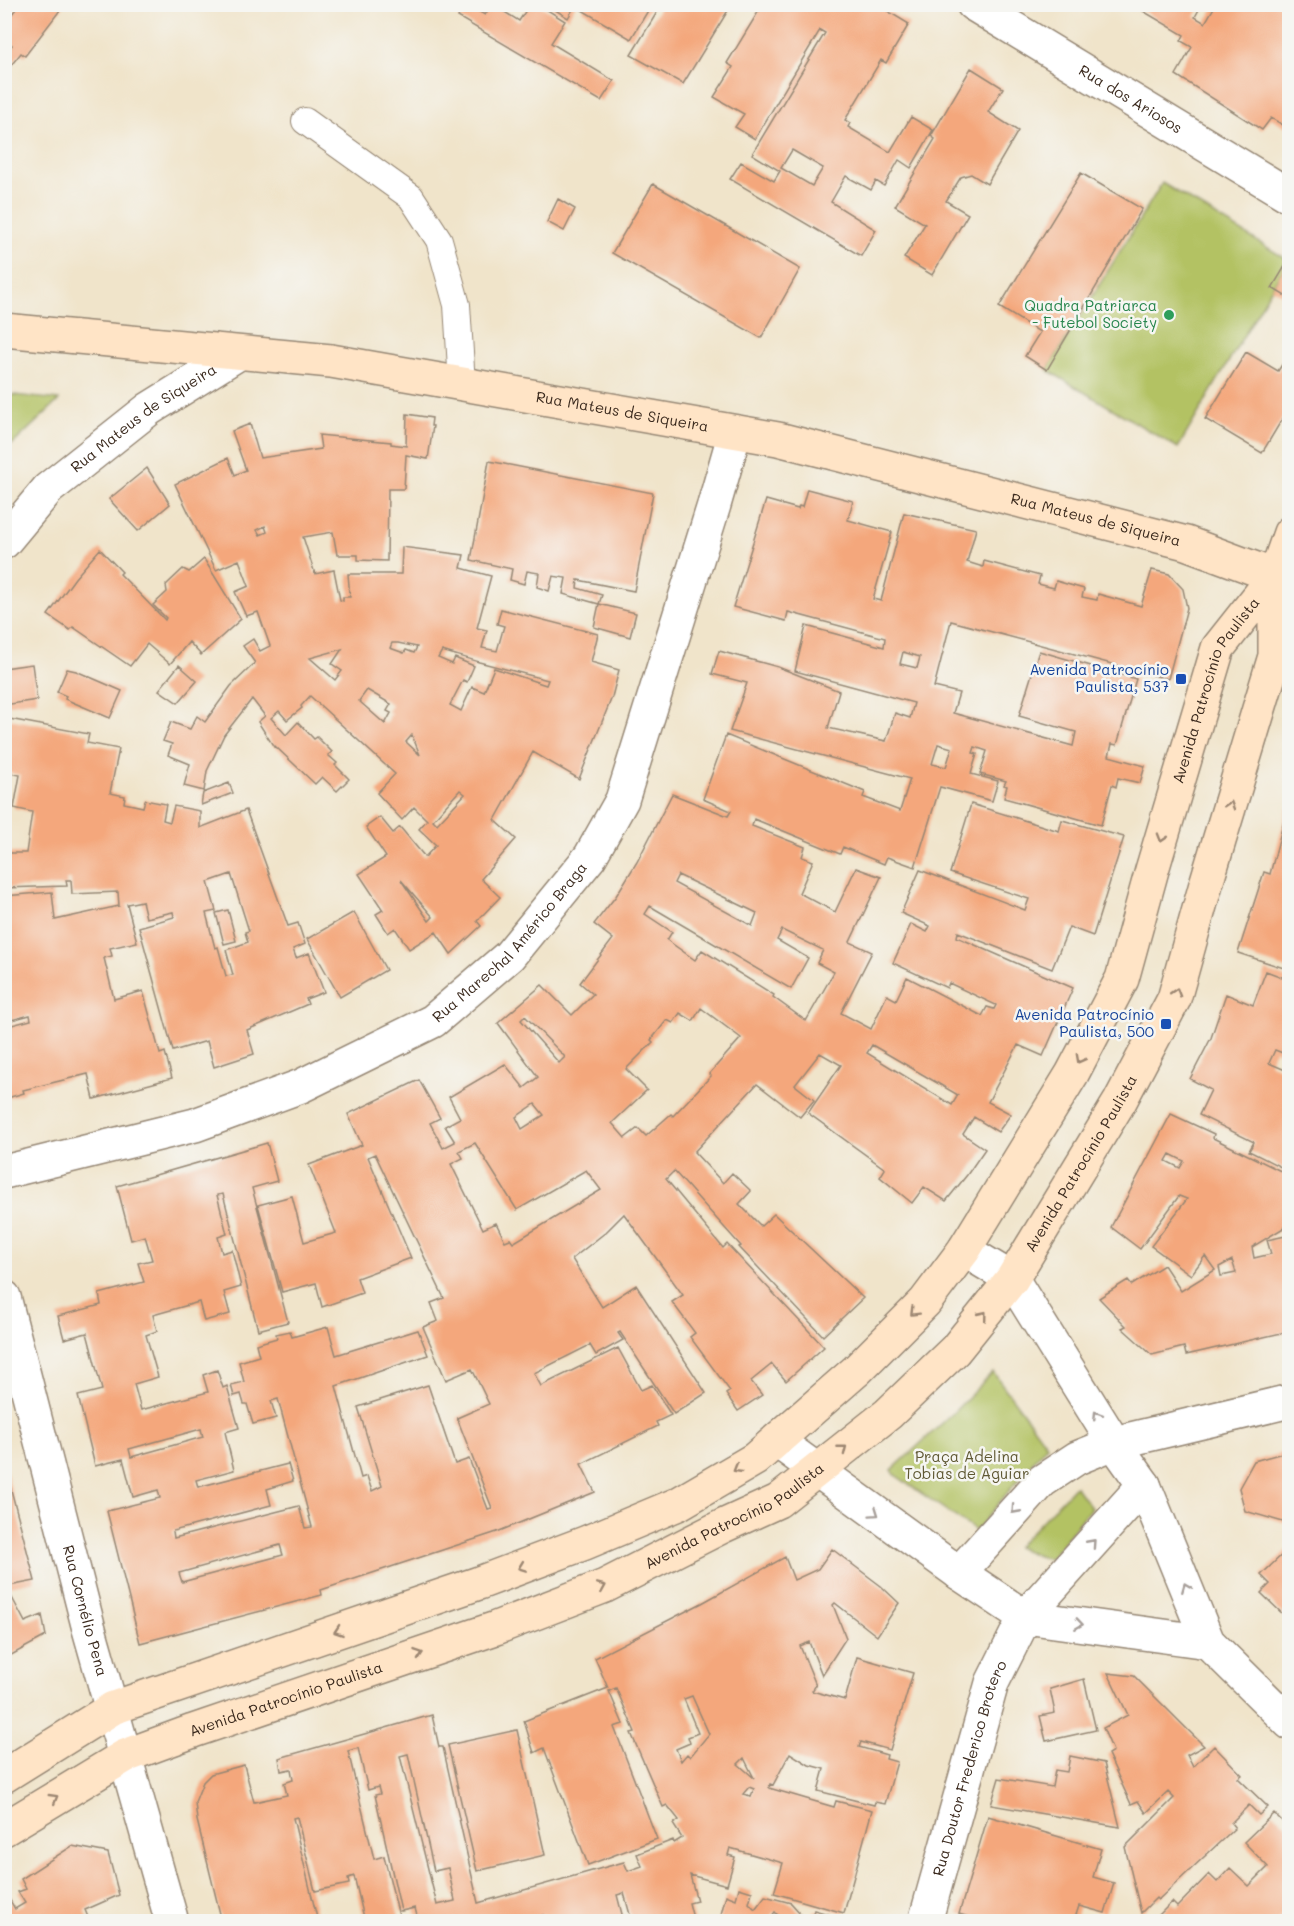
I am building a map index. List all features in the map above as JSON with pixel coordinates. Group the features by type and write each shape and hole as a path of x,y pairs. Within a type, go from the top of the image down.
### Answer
{"street":[{"name":"Rua dos Ariosos","path":"973,4 1290,196"},
{"path":"4,330 239,353"},
{"name":"Rua Mateus de Siqueira","path":"5,538 48,489 149,409 239,353 331,361 778,440 1186,543 1282,580"},
{"name":"Rua Marechal Américo Braga","path":"4,1172 195,1125 301,1086 433,1021 509,956 590,857 622,800 735,432"},
{"path":"1282,580 1290,533"},
{"name":"Avenida Patrocínio Paulista","path":"4,1776 113,1708 479,1583 585,1543 678,1504 755,1459 857,1370 925,1302 964,1250 1072,1074 1122,979 1218,648 1282,580"},
{"name":"Avenida Patrocínio Paulista","path":"4,1829 125,1756 496,1628 605,1586 778,1500 888,1414 955,1350 1012,1279 1120,1101 1174,999 1275,656 1282,580"},
{"path":"964,1250 1012,1279 1114,1443 1144,1485 1208,1642 1290,1723"},
{"name":"Rua Cornélio Pena","path":"4,1297 86,1618 172,1922"},
{"path":"959,1573 1042,1481 1077,1458 1114,1443 1290,1401"},
{"path":"777,1441 959,1573 1025,1617 1208,1642"},
{"path":"1025,1617 1144,1485"},
{"name":"Rua Doutor Frederico Brotero","path":"925,1922 992,1683 1025,1617"}],"lane":[{"path":"305,121 411,197 439,240 457,305 462,384"}],"green space":[{"name":"Quadra Patriarca - Futebol Society","path":"1162,183 1288,260 1178,448 1047,370"},
{"path":"5,394 59,400 14,443 7,446 5,445"},
{"name":"Praça Adelina Tobias de Aguiar","path":"993,1372 1047,1445 976,1531 895,1475 892,1470"},
{"name":"Praça Adelina Tobias de Aguiar","path":"1075,1486 1091,1508 1050,1559 1017,1547"}],"building":[{"path":"465,4 485,15 492,4 519,21 530,4 538,4 565,21 551,43 614,81 601,101 458,17"},
{"path":"546,4 576,4 568,18"},
{"path":"586,4 652,4 631,39 582,10"},
{"path":"662,4 732,4 683,84 631,55"},
{"path":"763,4 876,4 909,24 886,63 881,60 845,120 850,123 848,127 890,152 911,117 933,130 911,168 899,160 884,186 876,181 871,190 846,176 831,202 876,230 861,256 730,179 741,162 774,181 780,171 752,154 825,33 820,30 755,139 735,127 744,114 714,97 733,67 727,63","holes":["792,150 823,168 812,186 781,168"]},
{"path":"1131,4 1202,4 1195,17 1205,23 1216,4 1290,4 1282,19 1290,25 1290,129 1271,118 1262,130 1176,75 1192,47 1181,41 1184,35"},
{"path":"19,5 64,5 25,56 21,53 4,74 4,45 9,49 12,45 4,38 4,24"},
{"path":"971,68 1003,88 988,112 1018,131 987,184 971,174 961,177 946,201 968,214 932,275 904,258 925,224 895,206 935,139 931,136"},
{"path":"1081,173 1142,209 1047,370 1025,356 1040,332 999,307"},
{"path":"653,184 800,269 761,338 612,253"},
{"path":"558,199 575,209 564,231 547,222"},
{"path":"1290,258 1290,299 1272,288"},
{"path":"1246,352 1278,371 1290,352 1290,406 1262,453 1205,419"},
{"path":"407,414 432,418 428,459 406,455 404,489 388,489 387,561 358,560 358,555 337,555 333,532 303,537 315,574 334,570 340,600 343,601 343,597 350,597 348,574 401,574 402,547 464,555 461,568 491,576 477,628 487,630 482,648 497,651 504,626 497,624 501,609 598,634 591,662 619,670 612,697 579,779 533,752 495,820 516,839 481,879 500,897 477,921 481,926 451,954 436,932 409,949 395,928 388,933 376,914 383,910 359,874 386,857 366,827 380,817 393,833 400,827 425,857 436,845 419,829 427,820 414,807 402,820 377,793 395,774 310,696 301,706 302,708 287,720 279,711 271,718 286,735 298,722 314,739 317,737 332,752 328,755 349,779 337,791 322,777 315,784 274,747 258,722 265,716 252,699 224,735 207,771 204,791 184,786 190,764 168,755 172,744 163,741 171,722 190,729 197,716 205,722 231,686 255,663 243,646 253,639 260,651 270,646 258,612 246,616 235,592 249,586 239,560 216,570 175,484 228,458 235,475 246,470 232,431 250,424 260,458 321,449 319,435 391,442 391,444 406,446","holes":["265,526 267,532 260,535 257,530","392,643 417,647 414,653 406,650 404,653 390,648","342,649 332,664 342,671 335,680 310,658","442,651 548,680 546,685 494,668 484,692 472,687 461,711 450,705 463,680 467,682 474,666 455,658 452,664 438,658","367,690 391,704 387,711 391,713 385,724 359,701","412,735 420,755 406,742","460,790 465,794 437,824 433,820","401,880 433,917 429,921"]},
{"path":"489,461 653,493 634,591 578,580 577,588 602,595 599,604 563,594 566,578 553,576 549,591 537,587 539,573 527,571 524,584 510,580 512,569 471,560"},
{"path":"147,468 170,504 138,531 109,499"},
{"path":"807,489 853,501 848,520 892,532 873,599 881,601 904,513 976,529 967,562 983,567 984,561 1040,576 1038,584 1054,588 1056,581 1084,589 1082,597 1097,600 1098,594 1141,606 1152,570 1169,574 1183,589 1187,608 1168,679 951,621 934,687 959,693 953,713 1073,746 1076,732 1019,716 1039,651 1136,679 1117,745 1112,744 1109,756 1145,766 1140,783 1118,778 1116,787 1112,785 1101,825 1004,798 1006,781 980,774 987,751 975,747 973,753 977,754 971,774 998,781 992,801 940,787 915,867 887,857 884,864 843,847 840,854 754,819 752,826 805,847 802,857 813,861 799,893 835,912 856,868 881,877 850,942 872,952 841,1013 871,1029 887,995 896,1000 907,977 982,1016 987,1007 994,1009 996,1005 949,983 947,988 893,963 911,924 927,932 930,926 901,913 920,870 1025,910 1029,899 950,873 971,804 1059,831 1062,820 1124,837 1093,936 1069,927 1052,969 958,932 957,937 1073,988 1043,1056 1018,1045 988,1102 1011,1114 998,1132 974,1117 963,1134 985,1149 967,1175 946,1201 924,1187 912,1203 880,1177 885,1169 808,1113 841,1065 820,1053 795,1085 814,1100 800,1117 757,1084 694,1152 723,1183 732,1173 751,1191 739,1204 761,1226 774,1214 863,1298 823,1336 739,1247 741,1246 674,1171 666,1179 723,1248 727,1244 824,1347 786,1381 772,1364 751,1381 762,1395 738,1411 726,1394 730,1391 690,1337 695,1333 672,1302 683,1295 624,1214 606,1232 572,1259 602,1307 636,1285 706,1393 674,1414 620,1332 618,1333 623,1340 596,1355 590,1345 534,1373 541,1386 618,1348 641,1390 652,1385 671,1415 656,1422 658,1426 581,1464 595,1492 497,1532 321,1590 322,1595 140,1643 107,1511 160,1498 158,1490 133,1497 123,1459 95,1466 78,1396 102,1390 87,1333 64,1339 58,1316 101,1305 99,1294 144,1282 138,1263 152,1260 145,1236 131,1240 117,1186 267,1143 277,1181 252,1188 288,1322 258,1330 223,1194 217,1195 227,1234 218,1237 222,1253 232,1250 241,1287 224,1292 230,1314 204,1321 199,1302 153,1315 157,1331 146,1335 158,1377 134,1384 141,1410 208,1392 203,1375 217,1370 223,1388 227,1386 239,1428 225,1432 234,1470 196,1480 198,1487 288,1464 293,1481 267,1489 271,1505 173,1531 174,1538 299,1506 305,1528 312,1527 278,1399 271,1401 276,1418 253,1424 247,1404 244,1404 241,1394 234,1396 231,1385 244,1382 239,1362 259,1356 256,1344 277,1338 276,1334 290,1331 292,1337 328,1327 336,1355 418,1330 428,1355 336,1386 361,1478 367,1476 372,1491 382,1486 358,1407 428,1385 455,1464 469,1459 488,1509 492,1508 457,1418 489,1404 472,1369 446,1380 423,1327 438,1321 431,1303 444,1298 375,1154 368,1157 411,1258 357,1278 362,1293 322,1307 316,1283 282,1292 258,1205 292,1196 304,1242 336,1233 309,1165 362,1145 348,1114 419,1080 440,1118 430,1123 443,1148 455,1142 445,1126 460,1118 449,1097 505,1064 524,1088 538,1077 498,1023 542,985 572,1015 593,994 580,983 613,939 594,924 616,896 637,862 672,794 728,816 731,811 703,799 726,735 865,792 863,797 900,811 910,779 730,731 747,683 712,674 719,651 778,667 839,691 828,728 886,741 895,713 910,718 914,703 795,671 806,626 884,647 885,638 788,612 786,621 733,607 766,500 798,509 799,506 802,507","holes":["903,652 920,657 917,668 900,664","938,744 952,748 946,767 932,764","678,875 757,913 752,926 674,883","650,906 791,989 808,958 777,940 782,930 823,950 817,963 834,972 806,1021 773,997 774,995 702,950 695,960 667,940 672,932 645,914","701,1008 741,1038 709,1074 711,1076 673,1116 671,1114 646,1136 638,1128 625,1138 612,1123 647,1090 626,1069 653,1042 651,1040 667,1020 673,1023 680,1013 693,1021","525,1016 565,1057 559,1063 521,1020","872,1045 958,1095 952,1105 867,1053","535,1104 544,1115 522,1129 516,1117","475,1143 517,1210 586,1170 601,1190 513,1243 510,1239 505,1241 496,1223 483,1229 451,1164 463,1158 459,1151","201,1429 203,1437 131,1457 129,1449","280,1545 283,1555 182,1582 179,1573"]},
{"path":"100,549 122,572 120,574 165,620 166,618 153,605 167,592 166,585 183,569 189,572 204,559 241,619 201,655 189,642 170,664 147,644 130,666 73,627 70,630 48,615"},
{"path":"599,604 636,613 630,637 594,627"},
{"path":"32,664 37,700 4,705 4,668"},
{"path":"179,665 197,681 178,703 159,690"},
{"path":"67,669 122,691 110,718 65,699 66,696 57,692"},
{"path":"4,718 89,734 87,743 119,749 110,793 125,796 124,803 143,807 145,800 166,804 163,820 170,822 174,806 200,811 200,828 246,810 288,926 298,923 305,944 293,949 296,958 309,953 324,992 306,999 308,1004 247,1030 254,1054 214,1067 207,1041 173,1051 139,927 174,917 173,912 146,918 142,901 127,904 137,942 110,948 112,956 104,958 114,999 143,991 160,1054 165,1052 172,1078 94,1099 88,1074 23,1090 24,1093 4,1099 4,1027 31,1020 30,1015 4,1022 4,896 52,892 55,920 119,906 118,892 72,894 71,880 66,880 67,886 4,888 4,853 26,853 32,812 14,808 20,775 4,772","holes":["231,874 249,931 245,932 248,942 226,950 233,975 226,976 218,947 215,948 206,913 216,911 208,882"]},
{"path":"229,783 233,793 201,805 203,793"},
{"path":"1287,809 1290,810 1290,970 1238,953 1264,872 1270,874"},
{"path":"228,910 236,941 224,944 216,913"},
{"path":"354,912 386,970 340,997 307,939"},
{"path":"1266,971 1290,980 1290,1056 1275,1050 1269,1063 1290,1072 1290,1224 1252,1247 1254,1258 1271,1254 1267,1240 1290,1235 1290,1331 1186,1355 1184,1347 1152,1355 1122,1328 1126,1326 1099,1298 1128,1280 1132,1285 1164,1265 1181,1291 1215,1270 1205,1256 1191,1275 1151,1246 1187,1199 1179,1196 1140,1249 1111,1227 1171,1114 1214,1134 1213,1138 1287,1174 1289,1171 1249,1151 1254,1142 1199,1115 1211,1090 1190,1079 1211,1038 1226,994 1253,1005","holes":["1170,1154 1184,1161 1180,1168 1166,1161","1232,1260 1236,1273 1221,1276 1219,1267"]},
{"path":"1290,1451 1290,1524 1245,1511 1239,1488 1254,1461"},
{"path":"4,1463 35,1581 4,1587"},
{"path":"1290,1547 1290,1621 1261,1593 1270,1584 1261,1575"},
{"path":"832,1549 881,1586 899,1603 877,1636 835,1603 833,1605 846,1638 822,1675 809,1642 800,1646 816,1685 812,1691 845,1700 857,1657 913,1673 890,1750 861,1742 859,1747 887,1755 886,1759 897,1762 885,1804 875,1802 874,1805 818,1791 824,1769 809,1765 790,1753 773,1785 770,1784 769,1788 834,1807 836,1801 872,1810 844,1913 774,1893 783,1863 730,1848 728,1855 735,1857 727,1885 690,1875 697,1901 689,1903 694,1922 632,1922 624,1893 617,1895 624,1922 546,1922 544,1915 518,1922 365,1922 354,1876 348,1878 349,1884 315,1891 297,1817 293,1818 318,1922 222,1922 197,1820 195,1802 203,1782 211,1774 244,1765 254,1802 287,1795 284,1783 293,1780 291,1769 281,1771 279,1758 432,1715 439,1747 443,1747 478,1903 624,1862 628,1871 642,1866 637,1854 673,1840 674,1843 682,1838 673,1824 679,1820 667,1805 663,1807 631,1733 635,1732 616,1688 609,1691 623,1724 614,1727 657,1839 588,1865 544,1748 534,1753 524,1721 608,1688 595,1658 785,1557 794,1580 818,1569","holes":["692,1696 709,1734 690,1757 687,1754 681,1761 676,1749 690,1743 688,1737 698,1733 684,1699","358,1748 368,1790 378,1787 380,1794 375,1795 401,1911 415,1908 417,1916 400,1920 384,1856 374,1859 348,1751","408,1754 434,1871 448,1868 455,1901 437,1905 400,1756","744,1758 754,1778 738,1764","749,1787 754,1789 751,1796 743,1794"]},
{"path":"10,1594 25,1622 42,1615 46,1636 4,1659 4,1598"},
{"path":"1108,1673 1134,1676 1204,1746 1187,1755 1193,1767 1214,1746 1242,1775 1238,1778 1268,1807 1259,1815 1249,1805 1231,1823 1235,1828 1141,1913 1125,1847 1174,1798 1168,1792 1146,1813 1138,1801 1131,1804 1108,1754 1113,1751 1103,1728 1128,1715"},
{"path":"1084,1679 1096,1730 1046,1741 1040,1716 1055,1713 1050,1689"},
{"path":"517,1730 545,1855 477,1871 448,1745"},
{"path":"1070,1756 1104,1763 1120,1827 991,1805 999,1778 1052,1787 1055,1770 1067,1772"},
{"path":"1274,1813 1290,1829 1290,1914 1286,1911 1275,1922 1152,1922 1172,1902 1177,1907 1209,1874 1217,1882 1230,1868 1249,1886 1268,1867 1244,1842"},
{"path":"988,1816 1101,1849 1093,1877 1114,1883 1105,1913 1079,1906 1075,1918 1084,1922 985,1922 959,1914"},
{"path":"72,1846 108,1853 119,1895 85,1910 90,1922 4,1922 4,1890 15,1909 25,1903 18,1892 26,1889 21,1879"},
{"path":"739,1888 752,1892 749,1903 755,1909 765,1896 791,1903 808,1922 784,1922 775,1912 771,1917 775,1922 719,1922 726,1895 736,1899"},
{"path":"814,1910 853,1921 853,1922 810,1922"}],"place":[{"name":"Quadra Patriarca - Futebol Society","path":"1169,315"},
{"name":"Avenida Patrocínio Paulista, 537","path":"1181,679"},
{"name":"Avenida Patrocínio Paulista, 500","path":"1166,1024"}]}
